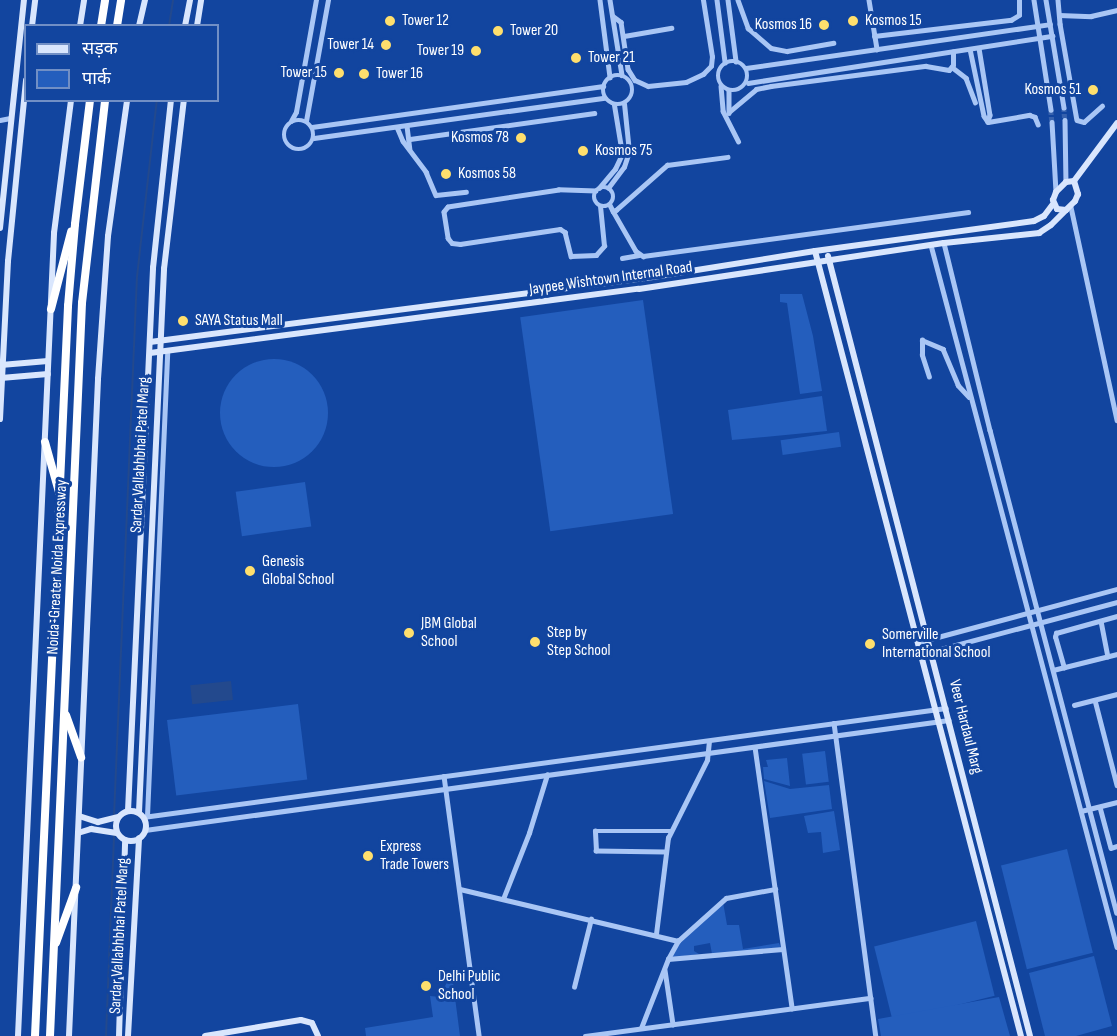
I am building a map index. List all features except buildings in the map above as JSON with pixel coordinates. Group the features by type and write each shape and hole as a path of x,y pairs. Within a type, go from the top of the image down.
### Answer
{"highway":[{"path":"101,24 105,0"},
{"path":"117,24 121,0"},
{"name":"Noida-Greater Noida Expressway","path":"35,1036 75,224 90,102"},
{"name":"Noida-Greater Noida Expressway","path":"50,1036 82,303 105,102"},
{"path":"51,309 65,247 75,224"},
{"path":"45,442 60,496"},
{"path":"65,710 81,757"},
{"path":"53,951 76,888"}],"street":[{"path":"0,228 24,0"},
{"path":"32,24 35,0"},
{"path":"80,24 84,0"},
{"path":"139,24 145,0"},
{"path":"185,24 190,0"},
{"path":"197,24 201,0"},
{"path":"291,121 306,121 312,127 314,138 307,148 295,150 289,147 283,136 286,125 296,112 316,0"},
{"path":"306,121 328,0"},
{"path":"600,0 610,77"},
{"path":"610,0 621,75"},
{"path":"613,16 621,22 628,69 640,84 648,86 686,82 703,74 711,66 712,57 703,0"},
{"path":"717,0 725,62 718,72 726,117 738,141"},
{"path":"728,0 736,61"},
{"path":"738,0 743,20 754,35 771,48 787,51 832,43"},
{"path":"869,0 877,49"},
{"path":"874,36 1011,20 1019,15 1019,0"},
{"path":"1034,0 1051,110"},
{"path":"1046,0 1064,107"},
{"path":"1058,0 1077,120 1084,122 1102,106"},
{"path":"1059,15 1091,16 1117,10"},
{"path":"725,62 736,61 746,68 1050,24"},
{"path":"624,36 671,28"},
{"path":"721,86 729,91 740,89 748,83 1052,36"},
{"path":"979,48 990,115 988,122"},
{"path":"970,49 983,115 988,122"},
{"path":"787,51 789,62"},
{"path":"952,67 953,52"},
{"path":"726,117 753,92 762,88 885,70 926,66 950,70 952,67"},
{"path":"952,67 966,78 975,102"},
{"path":"746,68 748,83"},
{"path":"314,138 604,98 614,105 624,104 630,100 633,88 627,78 621,75 610,77 603,86 604,98"},
{"path":"312,127 603,86"},
{"path":"729,91 729,112"},
{"path":"0,419 8,261 24,100"},
{"path":"18,1036 54,233 71,102"},
{"path":"69,1036 98,380 107,248 127,102"},
{"name":"Sardar Vallabhbhai Patel Marg","path":"128,811 136,574 156,223 171,102"},
{"name":"Sardar Vallabhbhai Patel Marg","path":"128,1036 136,952 139,838 145,830 143,815 164,352 161,342 168,224 184,102"},
{"path":"614,105 622,154 615,169 597,190 594,199 600,206 604,246 596,255 571,256 565,232 560,228 460,244 452,243 448,238 444,212 448,207 559,190 597,190 608,188 624,167 629,152 624,104"},
{"path":"410,139 594,112"},
{"path":"988,122 1032,116 1038,124"},
{"path":"0,120 10,118"},
{"path":"1065,120 1070,181 1078,194 1068,208 1117,420"},
{"path":"1052,122 1056,192 1053,204 1057,209 1068,208"},
{"path":"1056,192 1070,181 1117,123"},
{"path":"407,126 410,149"},
{"path":"397,127 403,141 426,172 436,195 466,192"},
{"path":"613,211 667,165 727,158"},
{"path":"608,188 614,196 610,205"},
{"name":"Jaypee Wishtown Internal Road","path":"150,342 653,277 815,251 1034,221 1044,216 1053,204"},
{"path":"610,205 639,255"},
{"path":"600,206 610,205"},
{"name":"Jaypee Wishtown Internal Road","path":"150,353 639,290 944,243 1039,233 1052,225 1068,208"},
{"path":"622,258 968,212"},
{"path":"944,243 1037,611 1117,913"},
{"path":"931,245 1117,947"},
{"name":"Veer Hardaul Marg","path":"826,250 929,639 1030,1036"},
{"name":"Veer Hardaul Marg","path":"815,251 1021,1036"},
{"path":"929,377 922,355 922,337 943,350 958,385 971,399"},
{"path":"1,365 48,361"},
{"path":"1,377 48,374"},
{"path":"919,642 1117,589"},
{"path":"922,654 1117,603"},
{"path":"1064,668 1055,637 1056,633 1117,616"},
{"path":"1101,621 1108,656"},
{"path":"1053,670 1117,654"},
{"path":"1074,705 1117,694"},
{"path":"1095,700 1117,785"},
{"path":"79,816 98,822 118,817 128,811 143,815 709,742 946,708"},
{"path":"145,830 949,720"},
{"path":"834,723 876,1036"},
{"path":"656,934 665,852 670,831 709,753 709,742"},
{"path":"755,747 792,1008"},
{"path":"503,899 529,833 547,775"},
{"path":"444,776 479,1036"},
{"path":"1081,811 1117,802"},
{"path":"1100,807 1111,848 1117,846"},
{"path":"78,833 91,829 117,833 118,817"},
{"path":"665,852 596,850 595,831 670,831"},
{"name":"Sardar Vallabhbhai Patel Marg","path":"117,833 125,840 139,838"},
{"name":"Sardar Vallabhbhai Patel Marg","path":"119,1036 125,840"},
{"path":"460,889 678,941"},
{"path":"641,1028 668,959 678,941 726,898 775,889"},
{"path":"574,987 591,919"},
{"path":"668,959 783,949"},
{"path":"665,967 673,1024"},
{"path":"585,1036 870,998"},
{"path":"205,1036 301,1020 312,1023 318,1036"}],"green space":[{"path":"780,294 802,294 813,336 822,391 800,394 787,303 780,302"},
{"path":"643,300 673,514 550,531 520,317"},
{"path":"274,359 295,363 312,375 324,392 328,413 324,434 312,451 295,463 274,467 253,463 236,451 224,434 220,413 224,392 236,375 253,363"},
{"path":"822,396 827,431 732,440 728,410"},
{"path":"839,432 841,447 783,455 781,440"},
{"path":"305,482 311,527 242,536 236,492"},
{"path":"298,704 307,779 176,796 167,720"},
{"path":"825,751 829,782 806,785 802,754"},
{"path":"787,758 790,786 764,779 763,767 768,767 766,760"},
{"path":"764,781 790,789 829,785 832,809 770,818"},
{"path":"834,811 840,850 823,853 821,832 808,833 804,816"},
{"path":"1067,849 1093,953 1027,969 1001,865"},
{"path":"723,902 727,925 739,925 743,949 779,943 781,948 712,954 710,943 694,946 694,951 699,954 670,958 680,941"},
{"path":"976,921 995,996 893,1021 874,946"},
{"path":"1094,956 1112,1026 1076,1036 1045,1036 1029,973"},
{"path":"447,982 453,982 460,1036 366,1036 365,1028 433,1017 430,996 440,997"},
{"path":"999,997 1010,1036 881,1036 878,1019"}],"shaded area":[{"path":"231,681 233,700 192,704 190,685"}],"waterway":[{"path":"169,24 173,0"},
{"path":"114,816 137,277 157,102"},
{"path":"114,821 114,831"},
{"path":"106,1036 114,836"}],"tunnel":[{"path":"1064,107 1065,120"},
{"path":"1051,110 1052,122"}],"place":[{"name":"Tower 12","path":"390,21"},
{"name":"Kosmos 15","path":"853,21"},
{"name":"Kosmos 16","path":"824,25"},
{"name":"Tower 20","path":"498,31"},
{"name":"Tower 14","path":"386,45"},
{"name":"Tower 19","path":"476,51"},
{"name":"Tower 21","path":"576,58"},
{"name":"Tower 15","path":"339,73"},
{"name":"Tower 16","path":"364,74"},
{"name":"Kosmos 51","path":"1093,90"},
{"name":"Kosmos 78","path":"521,138"},
{"name":"Kosmos 75","path":"583,151"},
{"name":"Kosmos 58","path":"446,174"},
{"name":"SAYA Status Mall","path":"183,321"},
{"name":"Genesis Global School","path":"250,571"},
{"name":"JBM Global School","path":"409,633"},
{"name":"Step by Step School","path":"535,642"},
{"name":"Somerville International School","path":"870,644"},
{"name":"Express Trade Towers","path":"368,856"},
{"name":"Delhi Public School","path":"426,986"}]}
